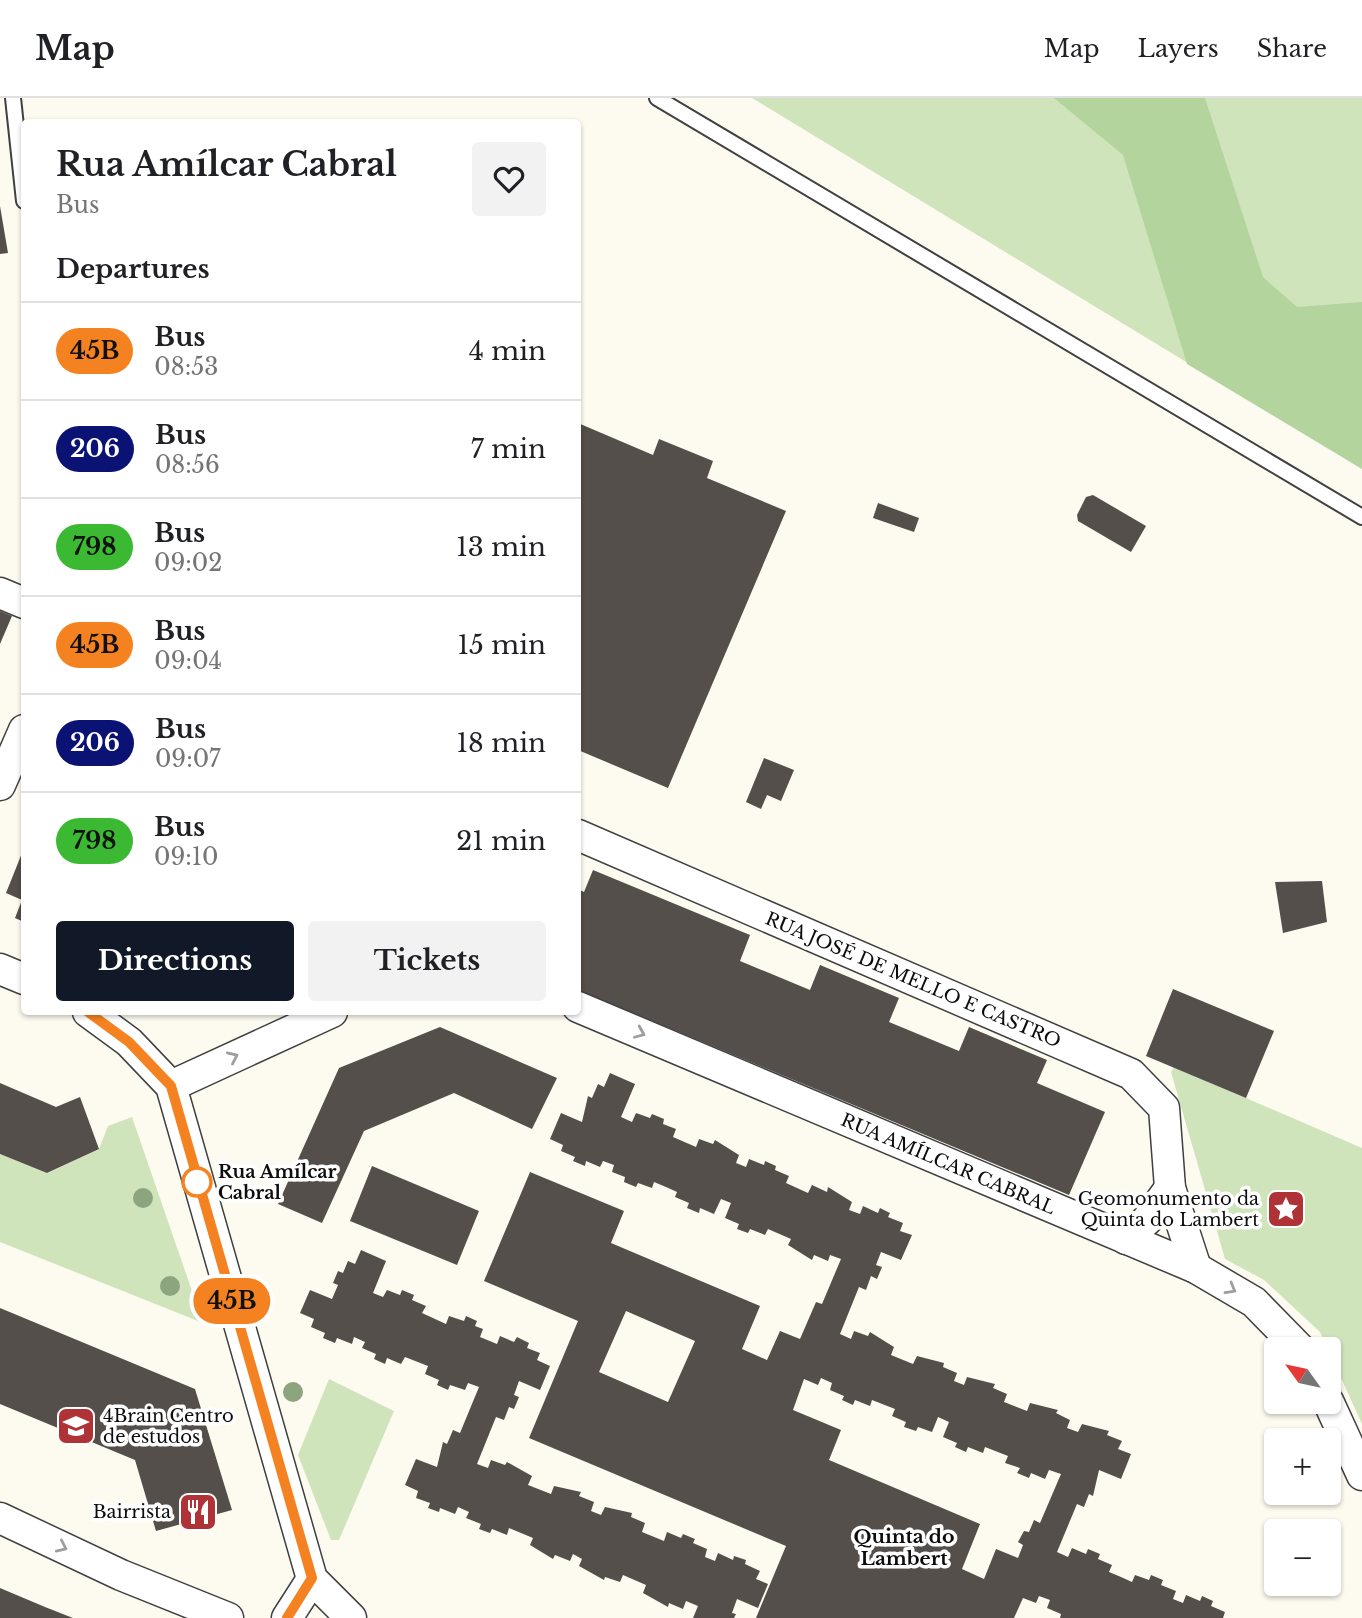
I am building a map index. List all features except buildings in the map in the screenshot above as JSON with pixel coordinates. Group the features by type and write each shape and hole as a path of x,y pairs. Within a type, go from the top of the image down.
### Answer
{"street":[{"path":"0,593 21,602"},
{"path":"0,785 21,737"},
{"name":"RUA JOSÉ DE MELLO E CASTRO","path":"581,836 1131,1074 1164,1108 1170,1188 1196,1268"},
{"path":"0,969 21,978"},
{"name":"RUA AMÍLCAR CABRAL","path":"581,1008 1196,1268 1254,1302 1288,1337"},
{"path":"93,1015 122,1037 171,1086 312,1578 351,1618"},
{"path":"171,1086 325,1015"},
{"path":"1126,1239 1147,1220 1170,1188"},
{"path":"1334,1414 1362,1475"},
{"path":"0,1518 121,1575 228,1618"},
{"path":"288,1618 312,1578"}],"lane":[{"path":"13,98 21,173"},
{"path":"657,98 1362,517"}],"green space":[{"path":"752,98 1362,98 1362,469"},
{"path":"1054,98 1205,98 1263,277 1297,307 1362,302 1362,469 1187,364 1123,155"},
{"name":"Geomonumento da Quinta do Lambert","path":"1174,1067 1362,1148 1362,1424 1341,1378 1341,1337 1322,1337 1264,1280 1225,1259 1171,1072"},
{"path":"132,1117 203,1323 0,1242 0,1154 48,1173 99,1149 108,1126"},
{"path":"329,1379 394,1411 339,1540 331,1540 298,1455"}],"bus line":[{"name":"45B","path":"92,1015 129,1042 171,1086 312,1578 287,1618"}],"place":[{"name":"Rua Amílcar Cabral","path":"197,1182"},
{"name":"Geomonumento da Quinta do Lambert","path":"1286,1209"},
{"name":"4Brain Centro de estudos","path":"76,1426"},
{"name":"Bairrista","path":"198,1512"}],"district":[{"name":"Quinta do Lambert","path":"904,1547"}]}
